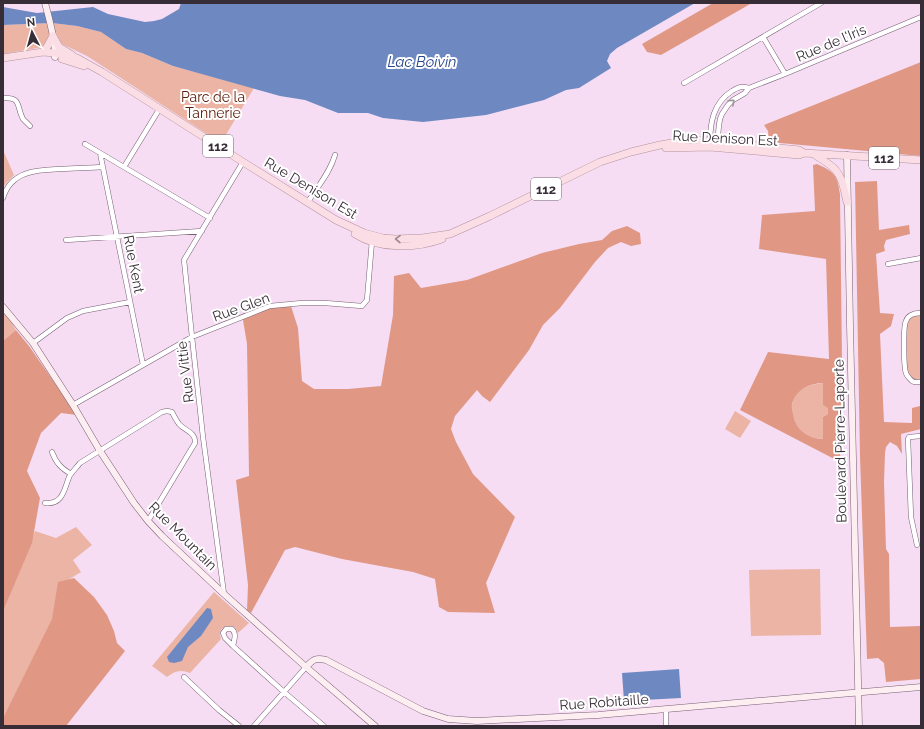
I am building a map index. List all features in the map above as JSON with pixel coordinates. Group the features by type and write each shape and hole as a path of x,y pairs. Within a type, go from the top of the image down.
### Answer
{"main road":[{"path":"43,52 47,47 52,34"},
{"path":"52,34 59,47 77,58"},
{"name":"Rue Denison Est","path":"3,58 43,52 77,58 160,108 336,220 357,235 373,238 392,246 410,246 439,240 600,162 631,152 714,144 799,155 804,152 921,160"},
{"path":"20,56 55,55 98,70"},
{"path":"813,153 831,165 838,173 843,184 847,202"}],"street":[{"path":"684,83 821,3"},
{"path":"46,5 55,55"},
{"name":"Rue de l'Iris","path":"714,144 720,119 728,105 749,88 921,17"},
{"path":"763,37 785,74"},
{"name":"Rue de l'Iris","path":"714,144 711,124 716,107 724,96 735,89 741,86 749,88"},
{"path":"3,98 11,98 16,101 24,119 30,126"},
{"path":"124,167 160,108"},
{"path":"713,116 720,119"},
{"path":"85,144 210,218"},
{"name":"Rue Kent","path":"100,153 143,365"},
{"path":"308,202 328,171 335,155"},
{"name":"Boulevard Pierre-Laporte","path":"847,155 859,726"},
{"name":"Rue Vittie","path":"224,594 203,437 184,260 243,162"},
{"path":"3,198 10,183 29,172 40,170 103,167"},
{"path":"66,240 202,231"},
{"name":"Rue Glen","path":"73,405 192,337 270,306 325,303 362,306 367,300 373,238"},
{"path":"888,264 921,258"},
{"path":"33,343 67,318 83,311 130,302"},
{"name":"Rue Mountain","path":"3,307 33,343 73,405 100,451 134,503 148,521 224,594 375,726"},
{"path":"921,313 908,317 904,325 905,368 907,375 910,380 914,382 921,382"},
{"path":"45,503 52,503 61,498 71,474 80,463 162,412 167,411 172,412 179,424 192,434 195,439 195,443 148,521"},
{"path":"917,545 911,517 908,439 909,437 921,436"},
{"path":"52,452 56,462 61,468 71,474"},
{"path":"233,646 324,726"},
{"name":"Rue Robitaille","path":"306,667 314,660 320,658 326,660 448,723 546,718 666,709 921,687"},
{"path":"254,726 306,667"},
{"path":"184,677 219,710 239,726"},
{"path":"666,709 666,726"}],"green space":[{"name":"Parc de la Tannerie","path":"52,23 77,26 101,32 126,49 142,53 173,66 254,88 221,143 87,56 61,43 56,33 51,35 43,47 3,54 3,25"},
{"path":"3,150 14,175 3,187"},
{"path":"3,307 16,330 3,341"},
{"path":"921,313 921,382 914,382 907,375 906,321 908,317"},
{"path":"823,383 823,405 828,407 828,414 823,417 823,439 817,439 803,433 795,423 792,404 797,393 806,387"},
{"path":"735,411 751,421 740,438 725,429"},
{"path":"76,527 92,545 73,560 81,572 58,586 53,619 3,718 3,604 35,531 56,538"},
{"path":"820,569 821,635 751,636 749,570"},
{"path":"214,592 249,623 238,633 235,627 232,626 223,628 220,632 221,639 190,673 178,671 167,677 152,666"}],"shaded area":[{"path":"713,3 752,3 661,55 647,52 642,44"},
{"path":"921,62 921,156 769,142 768,131 764,125"},
{"path":"817,164 828,169 834,175 838,182 840,194 842,360 840,462 740,410 768,352 829,359 826,259 759,249 762,215 815,211 813,165","holes":["823,383 823,405 828,408 828,414 823,417 823,439 817,439 807,435 799,429 794,419 792,403 801,390 814,384"]},
{"path":"877,181 879,230 909,225 910,234 886,240 884,246 885,251 876,254 880,313 894,314 891,326 880,334 884,422 912,423 912,408 920,406 921,429 901,434 902,454 897,446 890,442 886,447 884,482 886,549 889,554 890,627 920,626 921,679 886,682 884,663 878,658 867,659 860,457 855,182"},
{"path":"627,226 640,233 641,244 631,246 621,242 608,248 595,262 560,308 543,325 529,350 490,402 477,390 455,416 451,429 456,442 473,474 515,517 486,583 495,613 448,612 439,607 435,579 413,572 342,559 295,547 285,550 251,613 247,610 248,585 236,480 249,476 247,344 242,314 290,303 298,328 302,381 314,389 348,389 381,386 393,315 394,276 409,273 421,288 467,280 542,253 602,240 612,231"},
{"path":"16,330 29,346 77,415 61,413 41,433 27,471 40,498 32,543 3,611 3,341"},
{"path":"74,578 94,597 107,615 114,631 117,643 125,651 66,726 3,726 3,718 52,619 58,582"}],"water":[{"name":"Lac Boivin","path":"181,3 695,3 617,48 610,54 607,61 611,68 579,88 566,90 544,100 486,115 423,122 383,118 368,113 338,113 305,100 280,96 173,66 142,53 126,49 101,32 77,26 52,23 3,25 3,7 37,13 93,7 108,14 145,22 162,19 179,9"},
{"path":"207,608 211,609 213,618 201,636 188,647 182,661 174,663 169,662 167,657"},
{"path":"679,669 681,698 624,701 622,673"}]}
